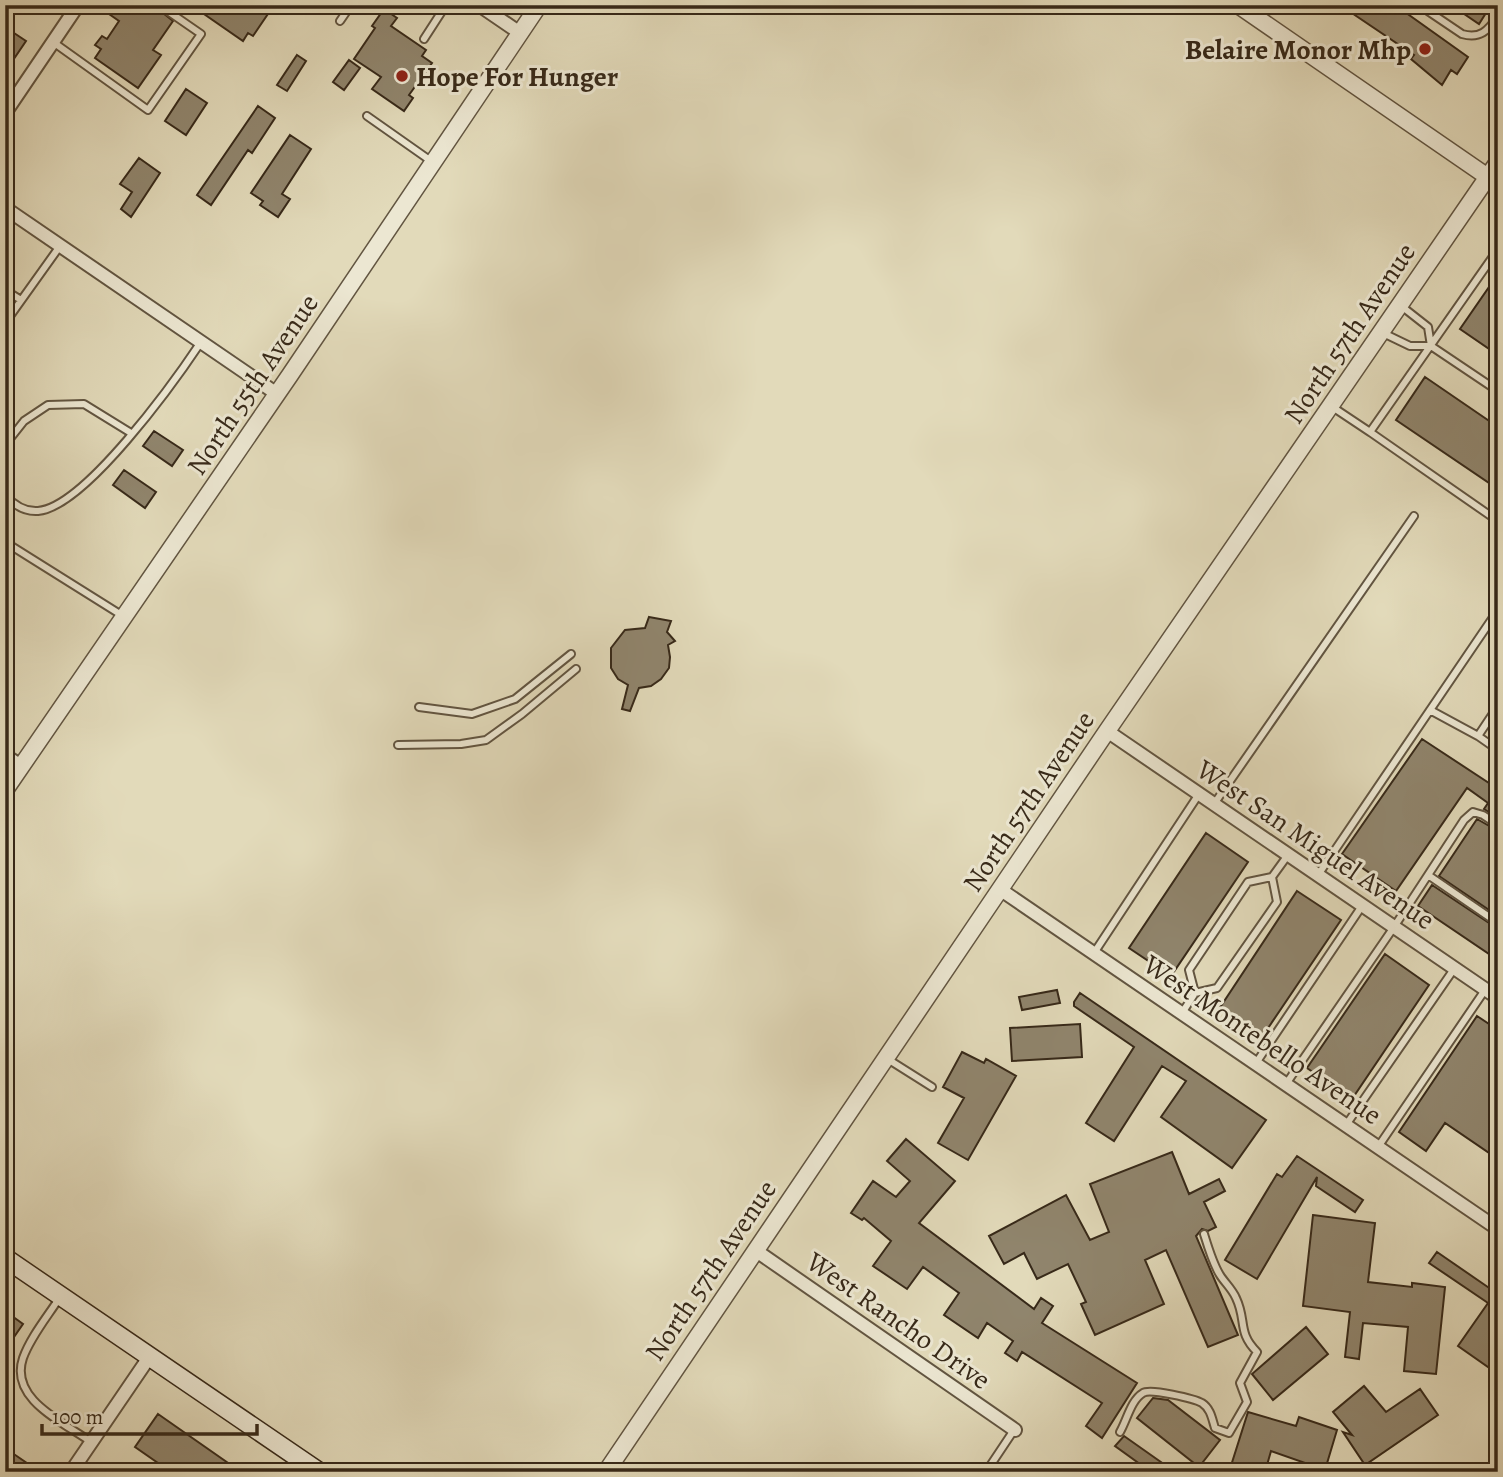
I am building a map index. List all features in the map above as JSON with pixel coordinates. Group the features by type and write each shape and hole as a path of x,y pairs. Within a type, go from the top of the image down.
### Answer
{"main road":[{"path":"5,1258 150,1356 292,1464 318,1472"}],"street":[{"path":"5,113 78,5"},
{"path":"479,5 520,33"},
{"name":"North 55th Avenue","path":"5,790 278,394 539,5"},
{"path":"1238,5 1493,180"},
{"name":"North 57th Avenue","path":"606,1472 1107,731 1381,332 1493,180 1498,162"},
{"path":"5,208 278,394"},
{"name":"West San Miguel Avenue","path":"1107,731 1498,998"},
{"name":"West Montebello Avenue","path":"1001,890 1498,1228"},
{"name":"West Rancho Drive","path":"755,1250 1014,1430"},
{"path":"71,1472 150,1356"}],"lane":[{"path":"53,42 148,110 201,33 159,5"},
{"path":"340,21 351,5"},
{"path":"424,39 446,5"},
{"path":"1419,5 1462,34 1470,36 1485,33 1498,16"},
{"path":"367,116 434,163"},
{"path":"5,323 60,246"},
{"path":"1370,432 1494,255 1498,257"},
{"path":"5,290 21,300"},
{"path":"1400,305 1428,327 1431,346"},
{"path":"1381,332 1410,346 1431,346 1498,391"},
{"path":"5,495 27,511 40,511 57,505 73,494 131,433 175,381 201,342"},
{"path":"5,445 24,421 48,405 85,404 131,433"},
{"path":"1331,405 1498,521"},
{"path":"1214,804 1414,516"},
{"path":"5,542 125,617"},
{"path":"1318,875 1498,610"},
{"path":"419,707 472,714 515,699 571,654"},
{"path":"398,745 461,744 486,740 576,669"},
{"path":"1478,736 1498,706"},
{"path":"1430,710 1498,750"},
{"path":"5,751 23,764"},
{"path":"1094,953 1199,794"},
{"path":"1286,1084 1464,820 1473,812 1498,825"},
{"path":"1195,993 1189,970 1248,882 1272,877 1288,855"},
{"path":"1428,875 1498,923"},
{"path":"1182,1013 1195,993 1217,988 1277,902 1272,877"},
{"path":"1256,1063 1362,906"},
{"path":"1346,1125 1454,968"},
{"path":"1378,1147 1485,989"},
{"path":"886,1058 932,1087"},
{"path":"1120,1432 1137,1399 1152,1390 1202,1403 1209,1410 1215,1428 1229,1433 1247,1402 1240,1383 1257,1352 1242,1330 1242,1313 1236,1297 1220,1276 1204,1234"},
{"path":"61,1296 23,1358 20,1382 35,1403 91,1442"},
{"path":"986,1472 1014,1430"}],"building":[{"path":"115,5 153,5 173,21 153,50 161,55 138,88 95,58 101,49 95,45 102,36 107,39 119,21 109,14"},
{"path":"191,5 274,5 253,36 248,33 243,41"},
{"path":"1340,5 1395,5 1468,57 1457,74 1451,70 1442,85 1411,59 1414,55"},
{"name":"Belaire Monor Mhp","path":"1451,5 1491,5 1479,24"},
{"path":"384,9 397,18 391,26 426,50 422,56 432,63 409,95 413,98 404,111 372,89 381,77 354,59"},
{"path":"5,27 26,41 5,72"},
{"path":"297,55 306,61 287,91 277,85"},
{"path":"349,60 360,68 344,90 333,82"},
{"path":"186,89 207,103 186,135 165,121"},
{"path":"258,106 275,118 252,153 248,150 211,205 197,195"},
{"path":"290,135 311,149 282,194 290,199 278,217 260,205 263,201 251,193"},
{"path":"139,158 160,173 131,217 121,209 132,192 120,184"},
{"path":"1498,274 1498,355 1460,329"},
{"path":"1425,377 1498,427 1498,489 1396,420"},
{"path":"154,431 183,450 172,466 143,446"},
{"path":"124,470 156,492 145,508 113,485"},
{"path":"649,617 671,621 667,632 675,641 668,645 669,668 661,679 651,686 639,688 630,711 622,709 628,685 618,679 611,668 611,648 625,630 645,628"},
{"path":"1422,739 1498,789 1498,818 1484,809 1488,803 1467,788 1396,891 1342,854"},
{"path":"1477,819 1498,831 1498,916 1439,876"},
{"path":"1206,833 1248,862 1171,976 1129,948"},
{"path":"1432,885 1498,929 1498,960 1418,906"},
{"path":"1297,891 1341,920 1262,1037 1219,1009"},
{"path":"1385,954 1429,985 1352,1099 1307,1068"},
{"path":"1057,990 1060,1003 1022,1010 1019,997"},
{"path":"1080,993 1266,1120 1232,1168 1161,1117 1186,1081 1162,1066 1114,1141 1086,1123 1134,1047 1074,1006"},
{"path":"1477,1016 1498,1030 1498,1159 1445,1123 1426,1151 1399,1132"},
{"path":"1080,1024 1082,1057 1012,1061 1010,1028"},
{"path":"962,1052 984,1063 986,1059 1016,1076 968,1160 938,1143 964,1098 943,1087"},
{"path":"906,1139 955,1181 919,1223 1034,1309 1041,1298 1053,1306 1042,1323 1137,1383 1102,1438 1086,1426 1102,1403 1022,1352 1017,1361 1005,1353 1013,1341 987,1323 978,1338 944,1315 959,1293 923,1267 907,1289 873,1266 891,1241 864,1218 862,1220 851,1213 873,1181 896,1197 910,1181 887,1161"},
{"path":"1172,1152 1189,1194 1219,1179 1225,1191 1204,1202 1216,1227 1208,1231 1202,1229 1196,1236 1238,1335 1208,1347 1166,1250 1145,1260 1164,1304 1095,1335 1081,1304 1086,1302 1068,1264 1037,1279 1024,1253 1004,1264 989,1236 1066,1195 1090,1240 1109,1232 1090,1184"},
{"path":"1297,1156 1363,1200 1355,1212 1316,1186 1317,1177 1257,1279 1225,1260 1277,1174 1282,1177"},
{"path":"1313,1215 1375,1223 1368,1282 1412,1287 1412,1283 1445,1287 1436,1374 1404,1371 1408,1327 1363,1323 1359,1359 1345,1357 1350,1312 1303,1306"},
{"path":"1437,1252 1495,1292 1498,1288 1498,1374 1458,1346 1488,1303 1429,1263"},
{"path":"5,1311 23,1324 5,1350"},
{"path":"1306,1327 1328,1354 1273,1400 1252,1374"},
{"path":"1364,1386 1386,1412 1420,1389 1438,1415 1365,1465 1343,1432 1352,1435 1333,1412"},
{"path":"1153,1398 1168,1400 1220,1440 1199,1467 1137,1418"},
{"path":"1248,1412 1296,1426 1299,1417 1337,1430 1325,1470 1271,1451 1265,1472 1229,1472"},
{"path":"158,1414 241,1472 171,1472 135,1447"},
{"path":"1124,1436 1175,1472 1151,1472 1115,1446"},
{"path":"5,1448 40,1472 5,1472"}],"place":[{"name":"Belaire Monor Mhp","path":"1425,49"},
{"name":"Hope For Hunger","path":"402,76"}]}
